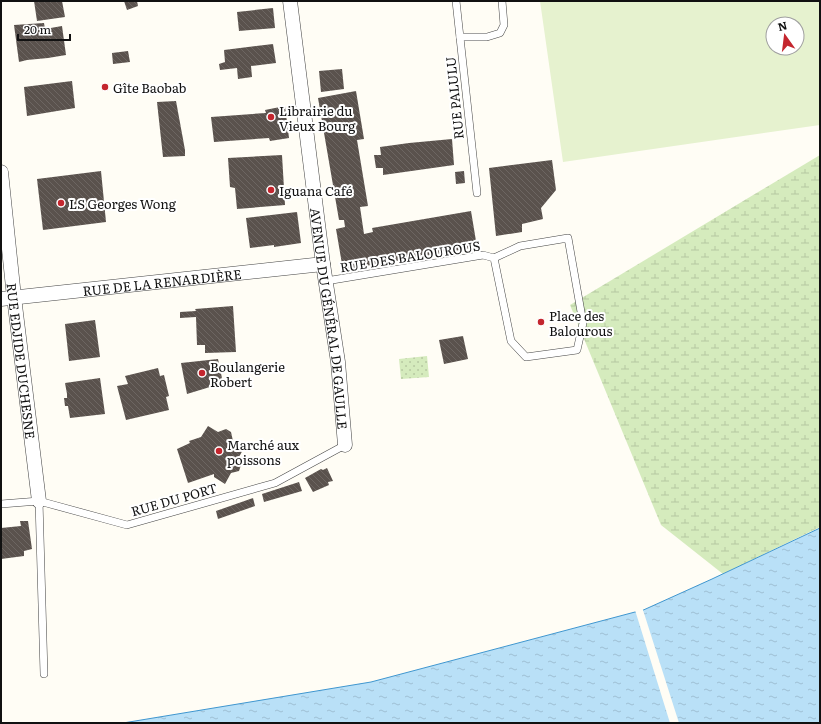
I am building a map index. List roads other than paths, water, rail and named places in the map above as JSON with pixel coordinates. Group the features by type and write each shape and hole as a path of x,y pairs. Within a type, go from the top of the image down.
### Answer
{"street":[{"name":"AVENUE DU GÉNÉRAL DE GAULLE","path":"290,1 323,264 338,362 345,446"},
{"name":"RUE EDJIDE DUCHESNE","path":"1,172 8,298 39,501"},
{"name":"RUE DE LA RENARDIÈRE","path":"8,298 298,268 323,264"}],"lane":[{"name":"RUE PALULU","path":"456,1 476,193"},
{"path":"460,37 487,37 500,33 504,25 502,1"},
{"name":"RUE DES BALOUROUS","path":"326,281 483,255 494,258 520,246 568,238 583,323 577,350 526,357 511,341 494,258"},
{"name":"RUE DU PORT","path":"1,504 39,501 127,525 275,483 345,446"},
{"path":"39,501 44,674"}],"water":[{"path":"820,528 820,723 123,723 371,682 639,612"}],"place":[{"name":"Gîte Baobab","path":"105,87"},
{"name":"Librairie du Vieux Bourg","path":"271,117"},
{"name":"Iguana Café","path":"271,190"},
{"name":"LS Georges Wong","path":"61,203"},
{"name":"Place des Balourous","path":"541,322"},
{"name":"Boulangerie Robert","path":"202,373"},
{"name":"Marché aux poissons","path":"219,451"}]}
